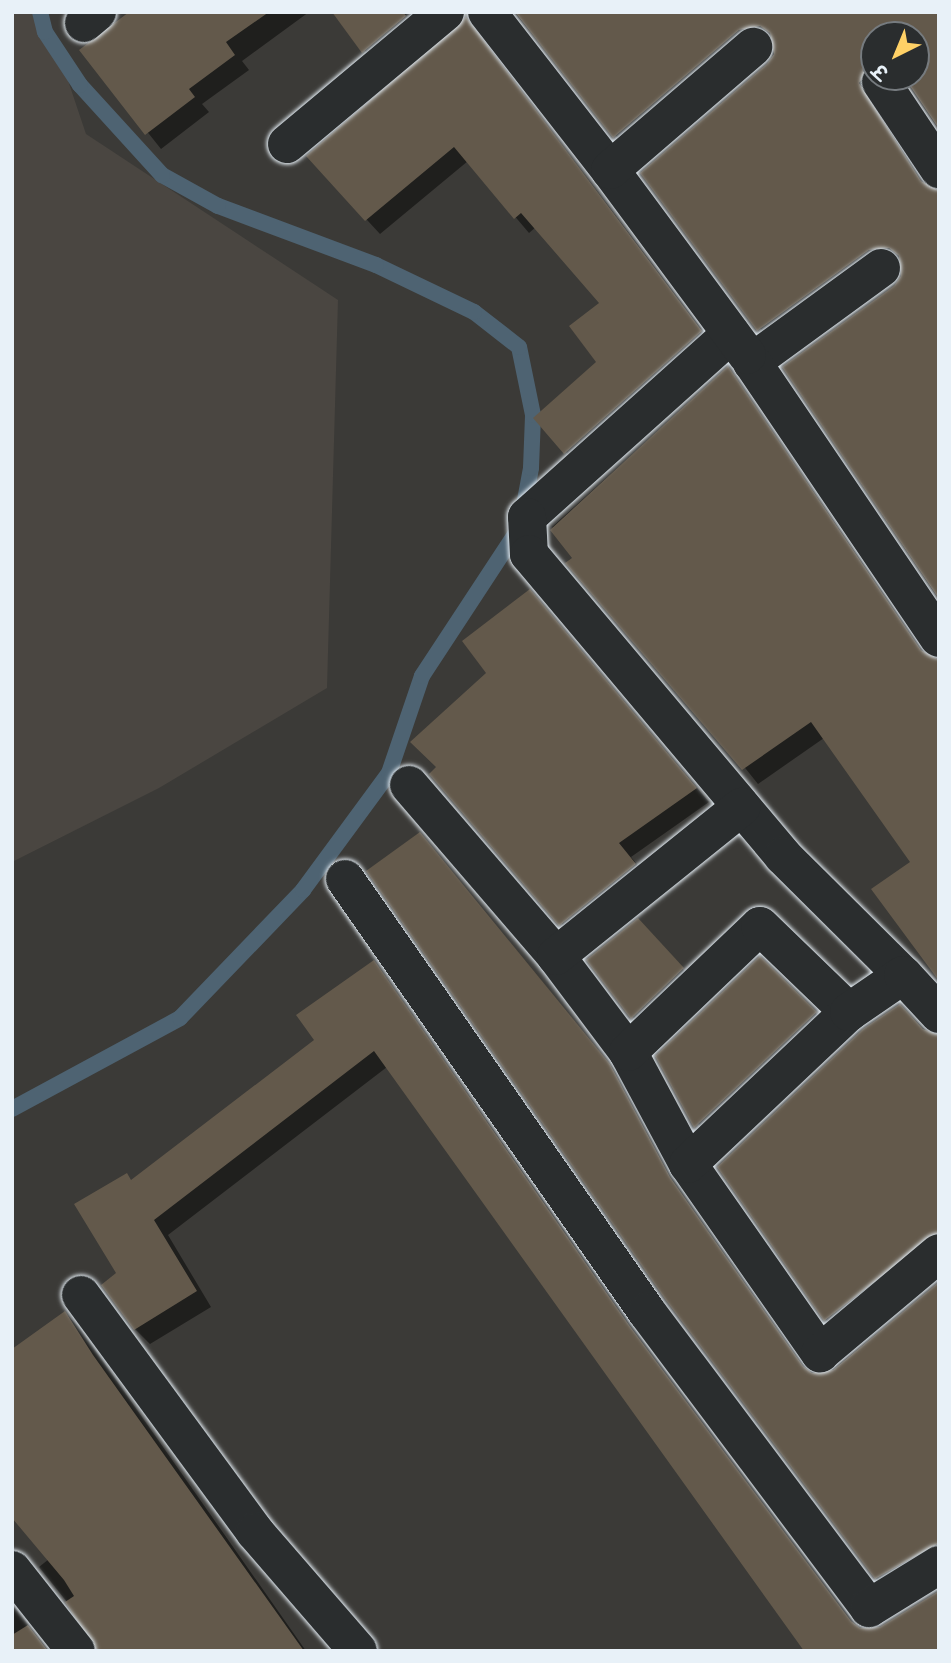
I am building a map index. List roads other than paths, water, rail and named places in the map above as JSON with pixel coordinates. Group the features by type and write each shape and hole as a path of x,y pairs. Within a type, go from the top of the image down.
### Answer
{"street":[{"path":"287,144 445,12"},
{"path":"487,12 610,170 742,348 939,638"},
{"path":"610,170 753,47"},
{"path":"886,91 939,169"},
{"path":"881,268 742,348 527,517 528,554 741,807 939,1014"},
{"path":"410,785 556,956 628,1052 688,1164 820,1353 939,1253"},
{"path":"556,956 741,807"},
{"path":"345,878 647,1312 869,1608 939,1564"},
{"path":"628,1052 760,926 849,1012"},
{"path":"688,1164 849,1012 903,975"},
{"path":"81,1295 255,1532 358,1651"},
{"path":"12,1570 76,1651"}],"waterway":[{"path":"12,1109 180,1018 303,890 389,773 422,676 520,527 531,468 533,415 519,347 474,312 376,265 218,206 162,175 80,85 45,32 40,12"}]}
